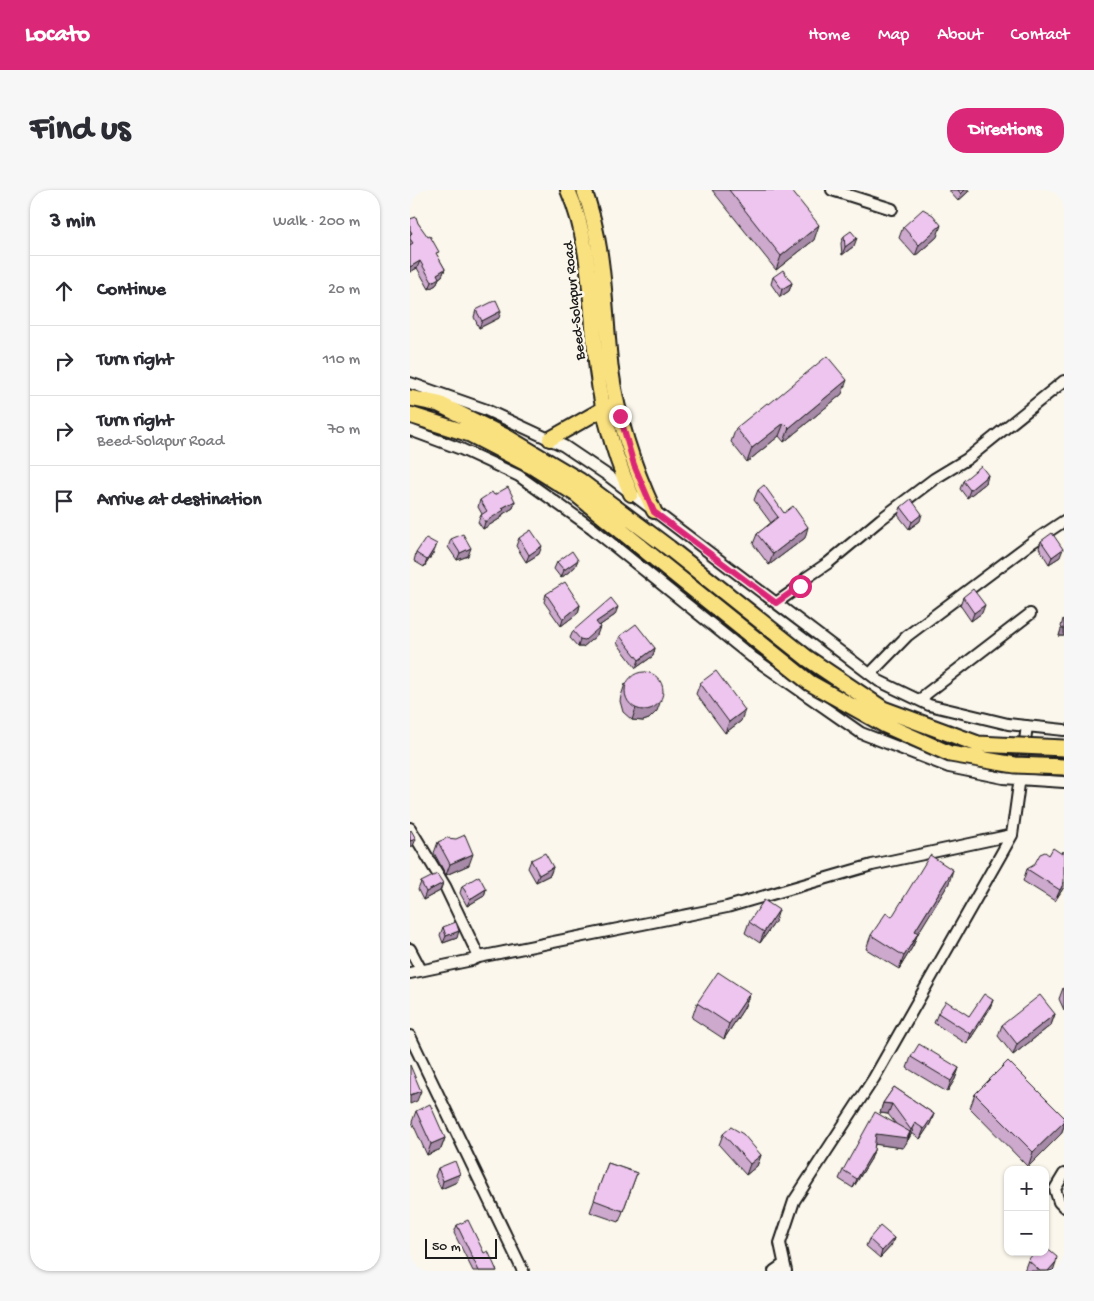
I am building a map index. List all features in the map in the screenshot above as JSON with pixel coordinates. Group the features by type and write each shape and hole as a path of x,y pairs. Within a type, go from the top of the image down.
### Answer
{"highway":[{"path":"410,398 439,404 506,437 580,481 807,658 883,709 978,744 1064,748"},
{"path":"410,415 470,434 530,465 576,494 810,683 885,725 950,754 1015,765 1064,766"}],"main road":[{"name":"Beed-Solapur Road","path":"568,190 576,210 586,257 592,302 597,372 603,409 612,445 631,494"},
{"name":"Beed-Solapur Road","path":"586,191 600,255 606,301 611,370 617,404 634,465 654,512"},
{"path":"550,439 603,409 617,404"}],"street":[{"path":"832,190 892,209"},
{"path":"776,603 934,479 967,459 1064,381"},
{"path":"410,383 484,409 564,446 880,681 929,704 1008,724 1064,730"},
{"path":"410,430 461,449 520,476 592,528 752,657 861,734 949,767 1003,778 1064,782"},
{"path":"870,674 907,636 1031,543 1064,521"},
{"path":"920,700 1030,614"},
{"path":"774,1271 785,1268 780,1243 794,1201 874,1078 1012,836 1027,726"},
{"path":"411,830 445,886 478,957"},
{"path":"410,973 472,960 478,957 727,907 872,865 1012,836"},
{"path":"410,949 421,970"},
{"path":"410,1036 523,1271"},
{"path":"1064,1174 1055,1189 1064,1207"}],"building":[{"path":"729,190 791,190 819,225 781,256"},
{"path":"923,209 933,215 941,225 919,245 903,227"},
{"path":"416,217 418,223 428,237 430,236 439,252 436,253 445,269 437,274 439,278 432,282 420,261 410,267 410,245 413,243 410,239 412,233 410,230 410,219"},
{"path":"851,231 857,238 845,247 844,236"},
{"path":"783,270 792,283 782,289 773,277"},
{"path":"496,300 501,311 482,321 476,310"},
{"path":"827,356 847,380 789,428 784,423 752,448 736,428 767,403 769,404"},
{"path":"981,466 988,475 970,490 963,481"},
{"path":"764,485 784,513 793,506 808,527 773,554 757,534 778,517 758,490"},
{"path":"508,487 515,501 502,508 504,510 485,522 481,515 487,511 480,500 492,492 494,495"},
{"path":"911,499 922,514 912,522 901,507"},
{"path":"531,530 542,546 529,555 519,538"},
{"path":"1052,533 1063,549 1052,557 1041,541"},
{"path":"463,534 471,548 460,553 451,539"},
{"path":"426,538 437,544 427,560 416,553"},
{"path":"572,551 578,560 564,570 557,562"},
{"path":"565,582 580,605 563,619 546,594"},
{"path":"973,589 985,605 974,613 963,597"},
{"path":"611,598 618,607 596,622 600,627 585,640 580,639 573,631"},
{"path":"636,624 655,648 639,660 620,636"},
{"path":"716,671 745,710 729,722 700,683"},
{"path":"644,672 651,673 657,678 662,684 662,698 657,704 651,709 644,710 637,709 631,704 626,698 625,691 626,684 631,678 637,673"},
{"path":"410,831 416,839 410,841"},
{"path":"465,835 473,854 450,864 438,842 447,838 456,839"},
{"path":"1053,848 1062,854 1064,852 1064,882 1060,890 1027,869 1034,865 1040,854 1045,852 1049,855"},
{"path":"545,853 553,867 539,875 531,860"},
{"path":"930,855 953,870 915,931 918,933 904,956 871,935 886,913 892,917"},
{"path":"437,874 443,883 426,892 421,882"},
{"path":"479,876 486,889 470,899 462,886"},
{"path":"764,900 779,910 764,932 749,922"},
{"path":"456,922 459,931 446,936 443,927"},
{"path":"718,972 750,993 729,1024 697,1003"},
{"path":"984,994 993,1000 971,1034 938,1013 946,1001 969,1016"},
{"path":"1040,995 1055,1014 1017,1044 1002,1025"},
{"path":"919,1044 959,1068 951,1081 911,1057"},
{"path":"1008,1061 1064,1117 1064,1122 1033,1152 975,1094"},
{"path":"410,1065 421,1091 410,1095"},
{"path":"894,1087 934,1114 924,1129 915,1123 911,1130 892,1104 883,1103"},
{"path":"430,1104 445,1138 431,1144 416,1111"},
{"path":"875,1112 910,1132 907,1138 876,1134 874,1150 857,1179 843,1170"},
{"path":"731,1127 743,1134 761,1155 750,1164 723,1134"},
{"path":"455,1161 460,1174 443,1181 438,1168"},
{"path":"608,1163 637,1173 623,1211 594,1200"},
{"path":"468,1220 484,1253 488,1251 497,1271 479,1271 457,1225"},
{"path":"880,1226 894,1238 882,1251 869,1239"},
{"path":"1049,1250 1057,1257 1056,1262 1048,1271 1040,1271 1028,1260 1032,1256 1049,1256"}],"route":[{"path":"620,416 634,465 654,512 776,603 800,586"}]}
